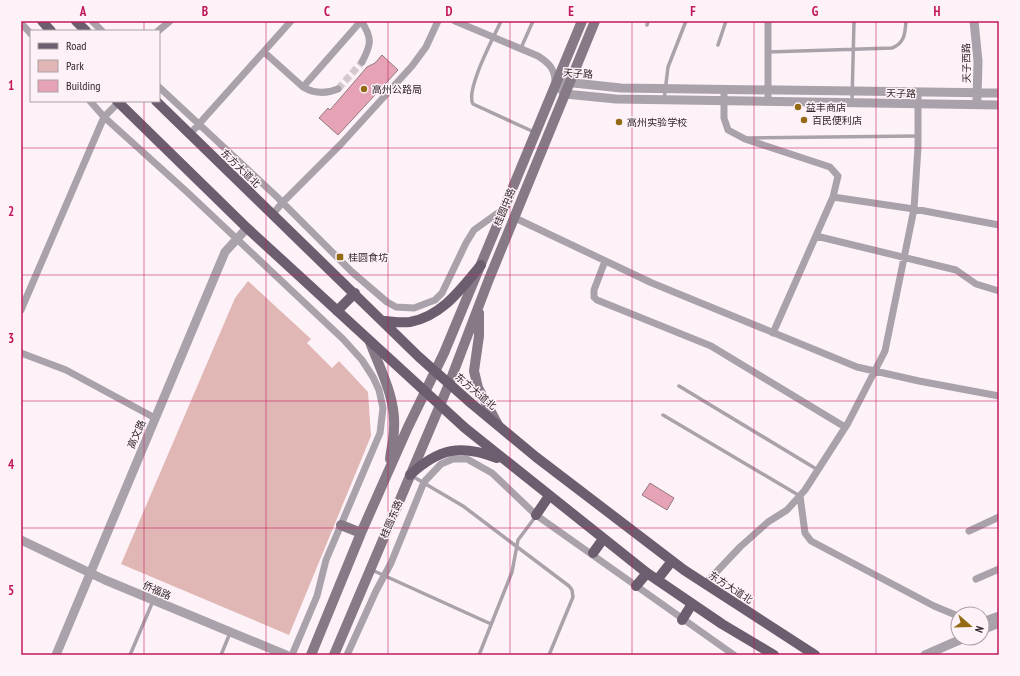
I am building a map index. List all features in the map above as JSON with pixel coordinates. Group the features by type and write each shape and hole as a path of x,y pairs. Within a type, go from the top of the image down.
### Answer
{"main road":[{"path":"42,21 50,30"},
{"path":"76,21 85,30"},
{"name":"桂圆中路","path":"425,392 481,265 502,210 582,21"},
{"name":"桂圆中路","path":"449,384 479,305 595,21"},
{"path":"118,102 247,228 439,405 504,460 647,573 757,651 774,655"},
{"name":"东方大道北","path":"157,102 272,215 385,321 449,384 536,457 672,561 815,655"},
{"path":"385,321 409,322 428,316 443,307 461,290 481,265"},
{"path":"337,311 355,293"},
{"path":"479,305 479,336 474,371 478,388 499,426"},
{"path":"370,342 385,379 392,405 394,427 387,473"},
{"name":"桂圆东路","path":"334,655 449,384"},
{"path":"311,655 360,533 425,392"},
{"path":"410,474 426,461 440,453 455,449 486,454 504,460"},
{"path":"536,515 549,496"},
{"path":"341,525 360,533"},
{"path":"593,553 603,539"},
{"path":"657,580 672,561"},
{"path":"636,586 647,573"},
{"path":"682,620 692,604"}],"street":[{"path":"92,21 101,30"},
{"path":"159,30 170,21"},
{"path":"190,134 291,21"},
{"path":"303,87 361,21 367,30 370,47 362,62"},
{"path":"272,215 341,144 412,66 426,47 438,21"},
{"path":"455,21 521,48 548,63 553,69 556,84"},
{"path":"768,21 768,102"},
{"name":"天子西路","path":"974,21 978,62 977,105"},
{"path":"21,23 30,33"},
{"path":"264,52 310,92 321,93 338,89"},
{"name":"天子路","path":"556,84 570,83 621,88 664,89 999,94"},
{"name":"天子路","path":"556,84 565,94 616,99 999,106"},
{"path":"160,88 282,203 352,272 387,302 396,307 406,309 435,300 442,293 466,243 474,230 502,210"},
{"path":"724,89 725,125 728,130 745,139 830,167 838,176 833,197 773,333"},
{"path":"705,584 740,547 768,522 787,510 800,496 845,427 876,372 885,351 892,326 914,209 918,136 918,92"},
{"path":"91,102 104,117 343,339 362,360 379,390 382,408 380,433 326,560 317,596 292,655"},
{"path":"21,310 104,117 118,102"},
{"path":"833,197 914,209 999,225"},
{"path":"515,218 652,283 857,367 999,396"},
{"name":"高文路","path":"56,655 226,252 236,238 247,228"},
{"path":"816,236 956,270 976,284 999,290"},
{"path":"605,261 594,290 594,297 597,300 710,346 845,427"},
{"path":"21,353 66,370 155,418"},
{"path":"347,655 384,576 424,482 440,464 453,459 467,459 492,472 536,515 593,553 682,620 734,655"},
{"path":"800,496 805,533 811,541 934,606 950,613"},
{"path":"969,530 999,518"},
{"name":"侨福路","path":"21,540 153,601 286,655"},
{"path":"976,579 999,569"},
{"path":"925,655 950,644"}],"lane":[{"path":"501,21 472,89 471,100 473,104 535,132"},
{"path":"521,48 533,21"},
{"path":"664,100 664,89 668,67 686,21"},
{"path":"718,45 726,21"},
{"path":"852,103 854,21"},
{"path":"768,52 892,48 899,45 904,40 906,21"},
{"path":"745,139 918,136"},
{"path":"679,386 818,470"},
{"path":"663,415 800,496"},
{"path":"410,474 463,506 564,581 573,593 549,655"},
{"path":"479,655 512,572 517,556 516,546 536,515"},
{"path":"370,569 491,624"},
{"path":"130,655 153,601"},
{"path":"221,655 230,633"}],"green space":[{"path":"248,281 311,339 307,343 332,368 339,361 368,392 371,436 289,635 121,564 235,298"}],"building":[{"name":"高州公路局","path":"382,55 398,70 338,135 319,118 328,108 330,110 367,67 375,63"},
{"path":"650,483 674,498 667,510 642,495"}],"tunnel":[{"path":"338,89 362,62"}],"place":[{"name":"高州公路局","path":"364,89"},
{"name":"益丰商店","path":"798,107"},
{"name":"百民便利店","path":"804,120"},
{"name":"高州实验学校","path":"619,122"},
{"name":"桂圆食坊","path":"340,257"}]}
